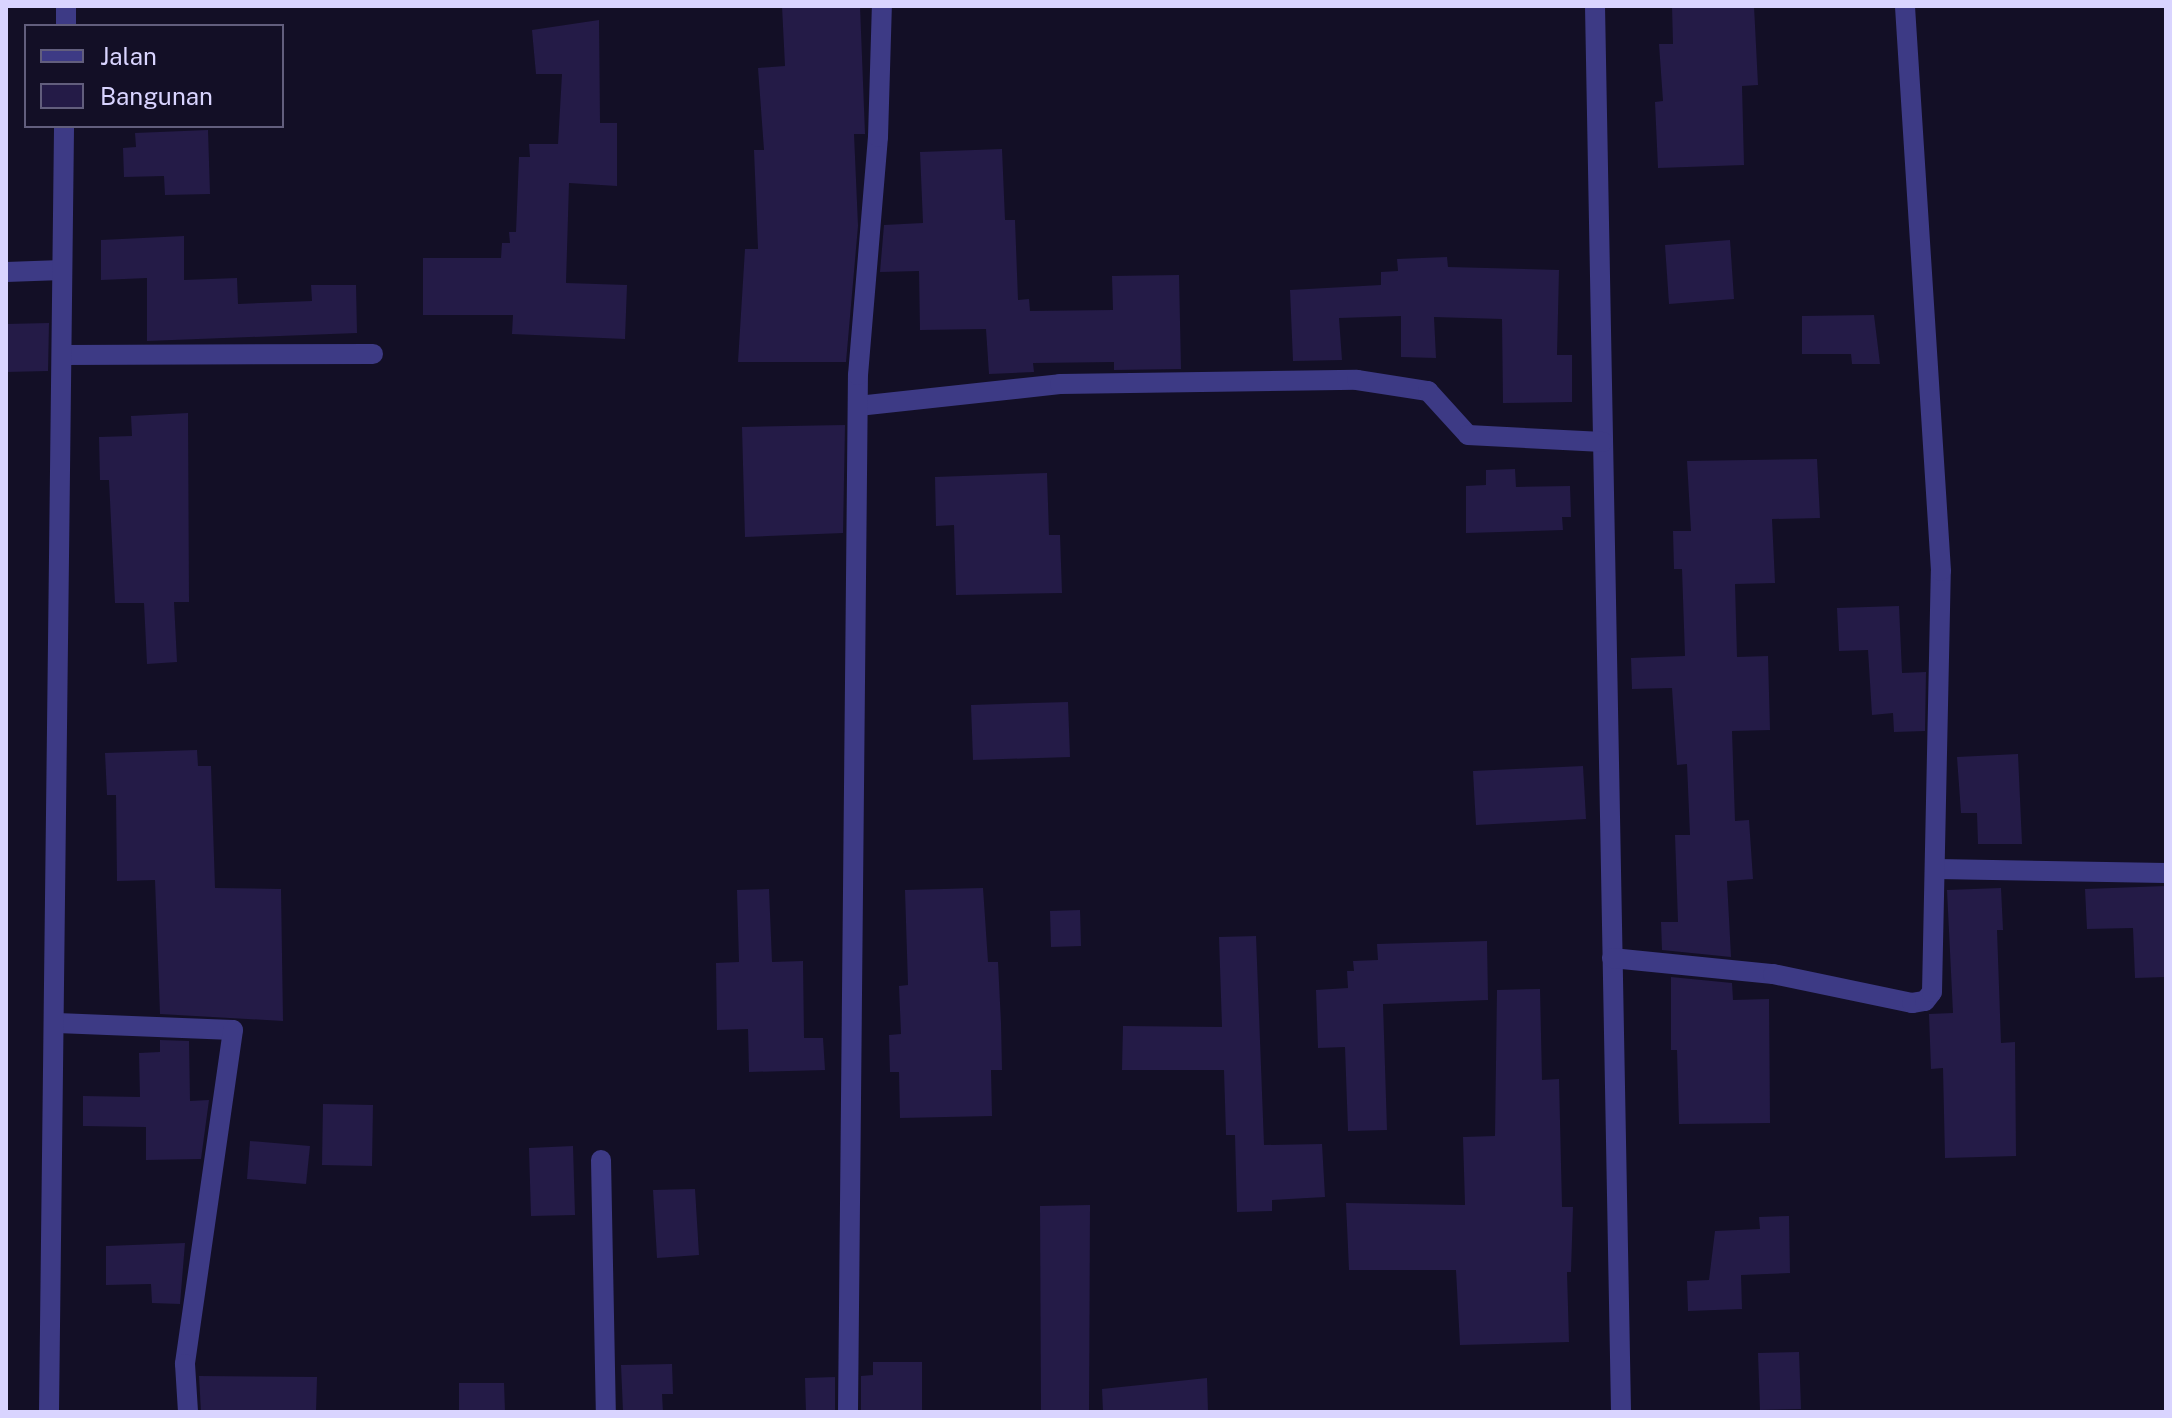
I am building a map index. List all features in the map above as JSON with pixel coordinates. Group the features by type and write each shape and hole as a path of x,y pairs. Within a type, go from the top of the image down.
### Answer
{"street":[{"path":"848,1412 850,814 858,661 858,406 878,137 882,6"},
{"path":"1595,6 1621,1412"},
{"path":"1612,958 1773,974 1912,1003 1925,1001 1934,981 1941,571 1905,6"},
{"path":"49,1412 57,1023 64,128"},
{"path":"6,272 62,270"},
{"path":"63,355 373,354"},
{"path":"858,406 1060,384 1357,380 1428,391 1468,435 1603,442"},
{"path":"1937,869 2166,873"},
{"path":"57,1023 233,1030 185,1364 188,1412"},
{"path":"601,1160 606,1412"}],"building":[{"path":"782,6 860,6 865,134 854,134 858,226 846,362 738,362 745,249 758,249 754,150 764,150 758,68 785,66"},
{"path":"1672,6 1754,6 1758,85 1742,86 1744,165 1658,168 1655,102 1663,101 1659,44 1673,44"},
{"path":"599,20 600,123 617,123 617,186 569,183 566,283 627,285 625,339 512,334 513,315 423,315 423,258 501,258 502,243 510,243 509,232 516,232 519,157 530,157 529,144 558,144 562,74 536,74 532,30"},
{"path":"208,130 210,194 165,195 164,176 124,177 123,148 136,147 135,133"},
{"path":"1002,149 1005,220 1015,220 1018,300 1029,299 1030,311 1113,310 1112,276 1179,275 1181,369 1114,370 1114,362 1033,363 1034,372 989,374 986,329 920,330 919,271 880,272 884,225 923,223 920,152"},
{"path":"184,236 184,280 237,278 238,304 312,301 311,285 356,285 357,333 147,341 147,278 101,280 101,240"},
{"path":"1730,240 1734,299 1669,304 1665,245"},
{"path":"1447,257 1448,267 1559,270 1557,355 1572,355 1572,402 1503,403 1502,319 1434,317 1436,358 1401,357 1401,316 1339,318 1342,360 1293,361 1290,290 1381,285 1381,272 1398,271 1397,259"},
{"path":"1874,315 1880,364 1852,364 1851,354 1802,354 1802,316"},
{"path":"49,323 48,371 6,372 6,324"},
{"path":"188,413 189,602 174,602 177,662 147,664 144,603 115,603 109,480 100,480 99,437 132,436 131,416"},
{"path":"845,425 843,533 745,537 742,427"},
{"path":"1817,459 1820,518 1772,519 1775,583 1735,584 1737,657 1768,656 1770,730 1732,731 1735,821 1749,820 1753,879 1727,881 1731,957 1662,950 1661,922 1678,922 1675,835 1690,835 1687,764 1677,765 1672,688 1632,689 1631,658 1685,656 1682,569 1674,569 1673,531 1691,531 1687,461"},
{"path":"1515,469 1516,487 1570,486 1571,517 1562,517 1563,530 1466,533 1466,486 1486,485 1486,470"},
{"path":"1047,473 1049,535 1060,535 1062,593 956,595 954,525 936,526 935,477"},
{"path":"1899,606 1902,673 1926,672 1925,731 1894,732 1893,713 1872,715 1868,650 1839,651 1837,608"},
{"path":"1068,702 1070,757 973,760 971,705"},
{"path":"197,750 198,766 211,766 215,888 281,889 283,1021 160,1014 155,880 117,881 116,795 107,795 105,753"},
{"path":"2018,754 2022,844 1978,844 1977,813 1961,813 1957,757"},
{"path":"1583,766 1586,819 1476,825 1473,771"},
{"path":"2166,886 2166,977 2135,978 2133,928 2087,929 2085,889"},
{"path":"983,888 988,962 998,962 1001,1023 1002,1070 991,1070 992,1116 900,1118 899,1072 890,1072 889,1035 901,1034 899,986 908,985 905,890"},
{"path":"2001,888 2003,930 1997,930 2001,1043 2015,1042 2016,1156 1945,1158 1943,1068 1931,1069 1929,1014 1953,1013 1947,890"},
{"path":"769,889 772,962 803,961 804,1038 823,1038 825,1070 749,1072 748,1029 717,1030 716,963 739,962 737,890"},
{"path":"1080,910 1081,946 1051,947 1050,911"},
{"path":"1256,936 1264,1145 1322,1144 1325,1197 1272,1200 1272,1211 1237,1212 1235,1135 1226,1135 1224,1070 1122,1070 1123,1026 1222,1027 1219,937"},
{"path":"1487,941 1488,1000 1383,1004 1387,1130 1348,1131 1345,1047 1318,1048 1316,990 1348,988 1347,971 1354,971 1353,961 1378,960 1377,944"},
{"path":"1671,977 1732,983 1733,1000 1769,999 1770,1123 1679,1124 1677,1050 1671,1050"},
{"path":"1540,989 1542,1080 1559,1079 1562,1207 1573,1207 1571,1272 1567,1272 1569,1342 1460,1345 1456,1270 1349,1270 1346,1203 1465,1205 1463,1137 1495,1136 1497,990"},
{"path":"160,1040 189,1041 190,1101 209,1100 201,1159 146,1160 146,1127 83,1126 83,1096 140,1097 139,1053 160,1052"},
{"path":"323,1104 373,1105 372,1166 322,1165"},
{"path":"250,1141 310,1146 306,1184 247,1179"},
{"path":"573,1146 575,1215 531,1216 529,1148"},
{"path":"695,1189 699,1255 657,1258 653,1190"},
{"path":"1090,1205 1089,1412 1041,1412 1040,1206"},
{"path":"1789,1216 1790,1273 1741,1275 1742,1309 1688,1311 1687,1281 1709,1280 1715,1231 1760,1229 1759,1217"},
{"path":"185,1243 180,1304 152,1303 151,1284 106,1285 106,1246"},
{"path":"1799,1352 1801,1409 1760,1410 1758,1353"},
{"path":"873,1362 922,1362 922,1412 861,1412 861,1376 873,1375"},
{"path":"672,1364 673,1394 662,1394 663,1412 623,1412 621,1365"},
{"path":"199,1376 317,1377 316,1412 201,1412"},
{"path":"835,1377 835,1412 806,1412 805,1378"},
{"path":"1207,1378 1208,1412 1103,1412 1102,1389"},
{"path":"459,1383 504,1383 505,1412 459,1412"}]}
